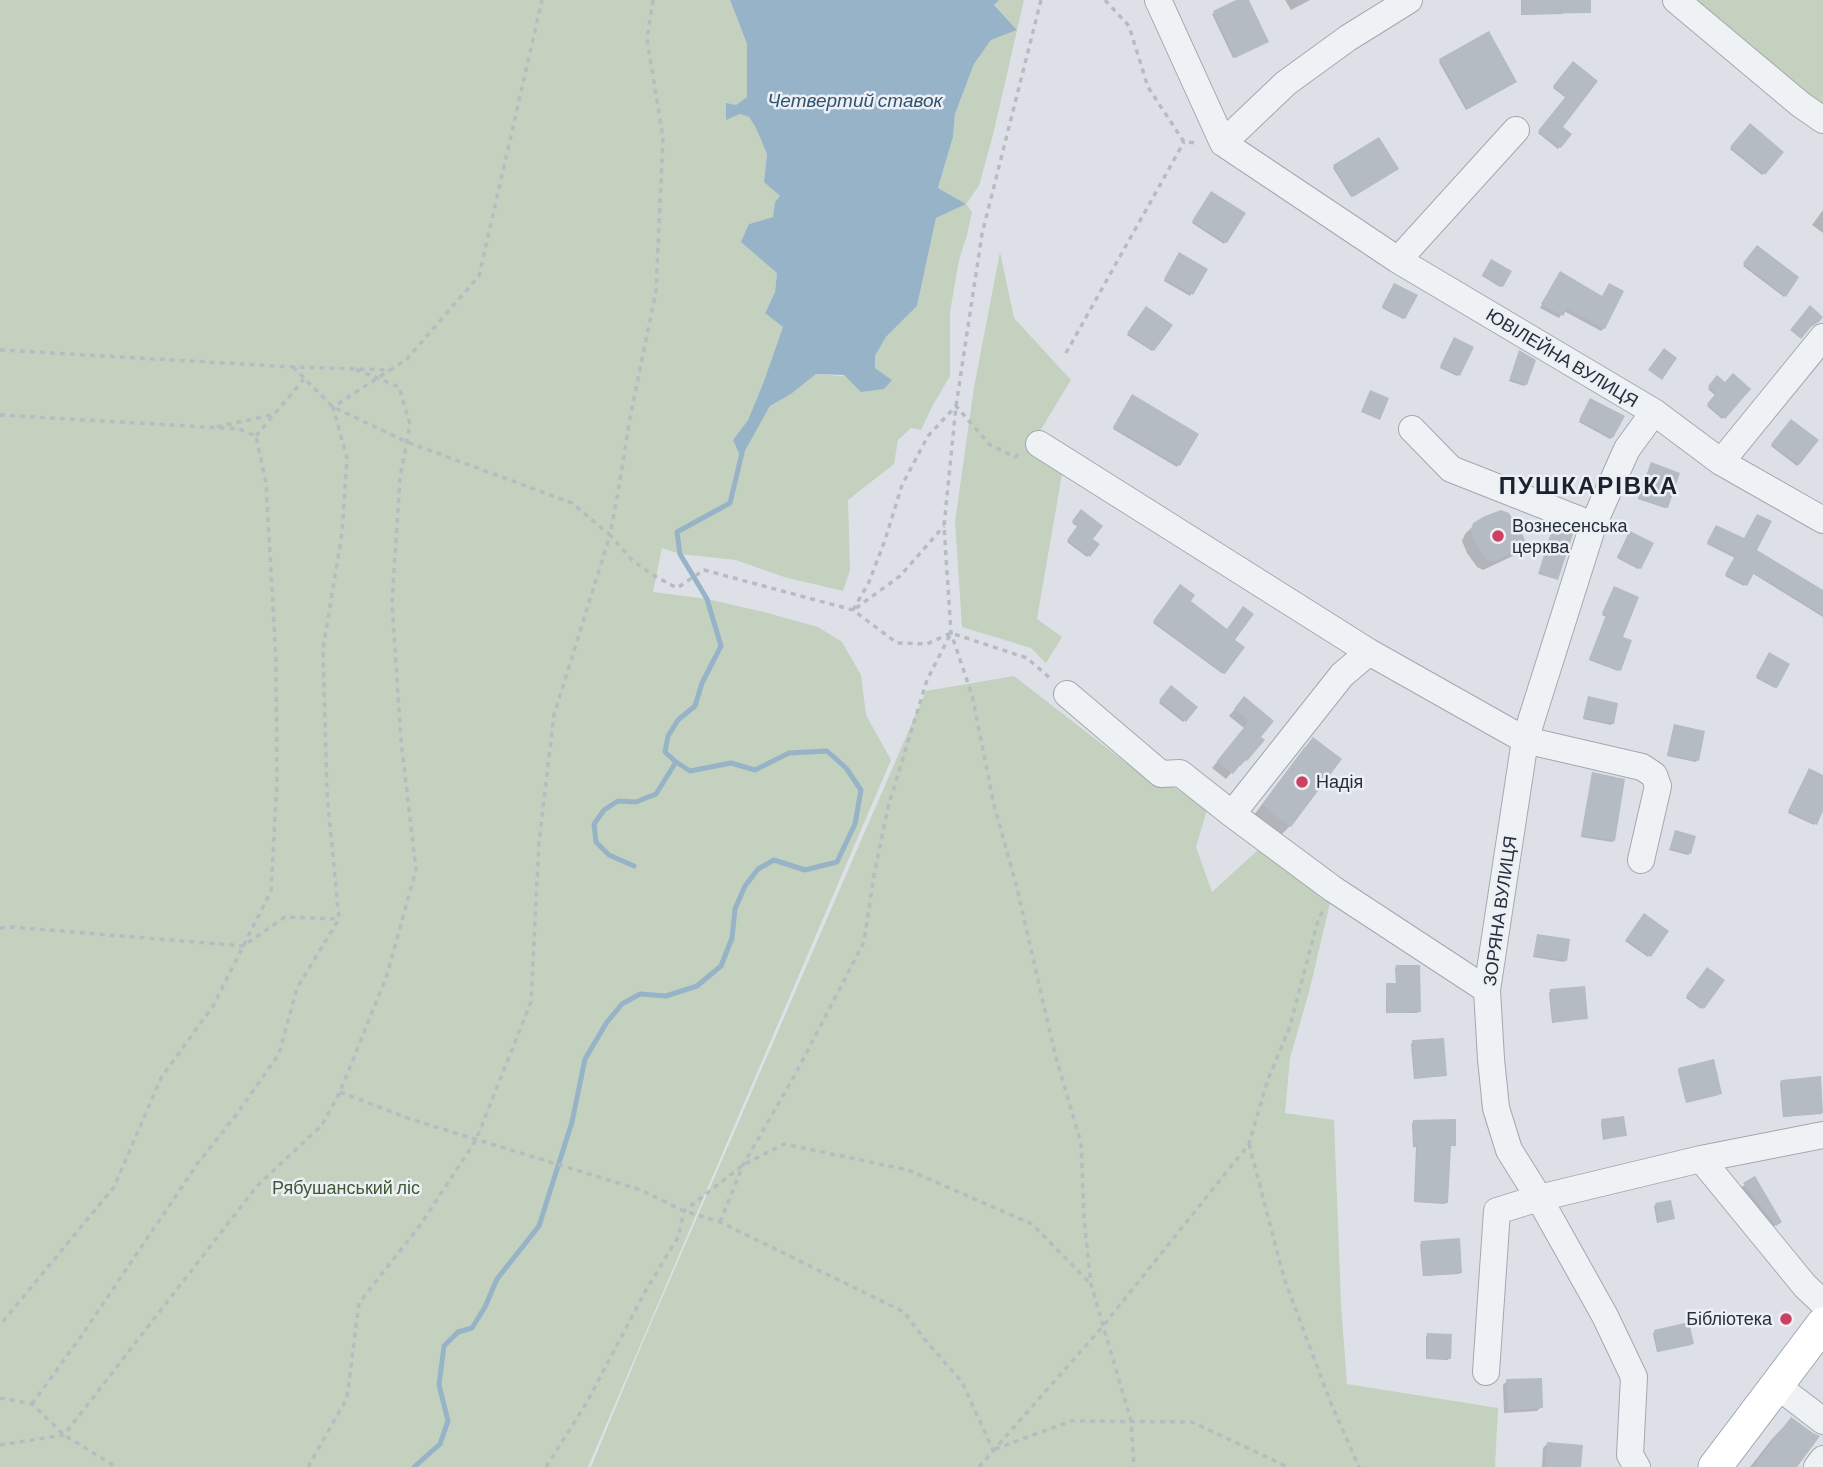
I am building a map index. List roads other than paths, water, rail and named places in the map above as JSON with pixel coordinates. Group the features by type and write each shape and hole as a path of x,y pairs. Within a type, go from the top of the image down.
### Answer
{"main road":[{"path":"1715,1467 1823,1324"}],"street":[{"path":"1158,0 1223,144 1286,83 1348,37 1409,0"},
{"path":"1676,0 1800,104 1823,120"},
{"path":"1398,261 1516,130"},
{"name":"ЮВІЛЕЙНА ВУЛИЦЯ","path":"1223,144 1398,261 1654,412 1721,461 1823,520"},
{"path":"1721,461 1823,337"},
{"name":"ЗОРЯНА ВУЛИЦЯ","path":"1637,1467 1630,1455 1634,1377 1605,1316 1509,1150 1496,1108 1487,990 1525,740 1593,525 1627,449 1654,412"},
{"path":"1412,429 1451,469 1593,525"},
{"path":"1039,443 1369,652 1525,740 1642,767 1654,775 1658,786 1642,860"},
{"path":"1232,814 1342,675 1369,652"},
{"path":"1067,694 1161,774 1180,773 1333,889 1487,990"},
{"path":"1486,1372 1497,1211 1539,1198 1701,1159 1823,1135"},
{"path":"1701,1159 1805,1286 1823,1303"},
{"path":"1776,1385 1823,1421"},
{"path":"1817,1467 1823,1458"}],"water":[{"name":"Четвертий ставок","path":"730,0 999,0 994,5 1017,30 991,40 974,64 955,114 953,137 938,188 966,204 936,218 917,306 886,337 875,356 875,368 892,380 884,389 861,392 844,375 816,374 791,394 770,406 741,458 733,440 748,420 783,327 765,313 775,292 777,273 741,242 749,224 773,217 775,202 780,196 764,182 767,154 749,117 740,114 726,120 726,103 736,105 747,97 747,44"}],"waterway":[{"path":"414,1467 440,1444 448,1421 439,1385 444,1346 458,1332 472,1328 497,1279 539,1226 572,1122 585,1059 607,1022 622,1004 640,994 666,996 697,986 721,966 732,938 735,909 745,886 758,869 774,860 805,870 837,862 855,824 861,790 846,768 827,751 789,753 755,770 731,763 690,771 665,752 668,736 678,720 695,706 702,683 721,646 707,599 680,554 677,532 730,503 742,453"},
{"path":"634,866 609,855 596,842 594,824 604,810 618,801 636,802 656,794 676,762"}],"place":[{"name":"Вознесенська церква","path":"1498,536"},
{"name":"Надія","path":"1302,782"},
{"name":"Бібліотека","path":"1786,1319"}],"district":[{"name":"ПУШКАРІВКА","path":"1589,486"}],"park label":[{"name":"Рябушанський ліс","path":"346,1188"}]}
